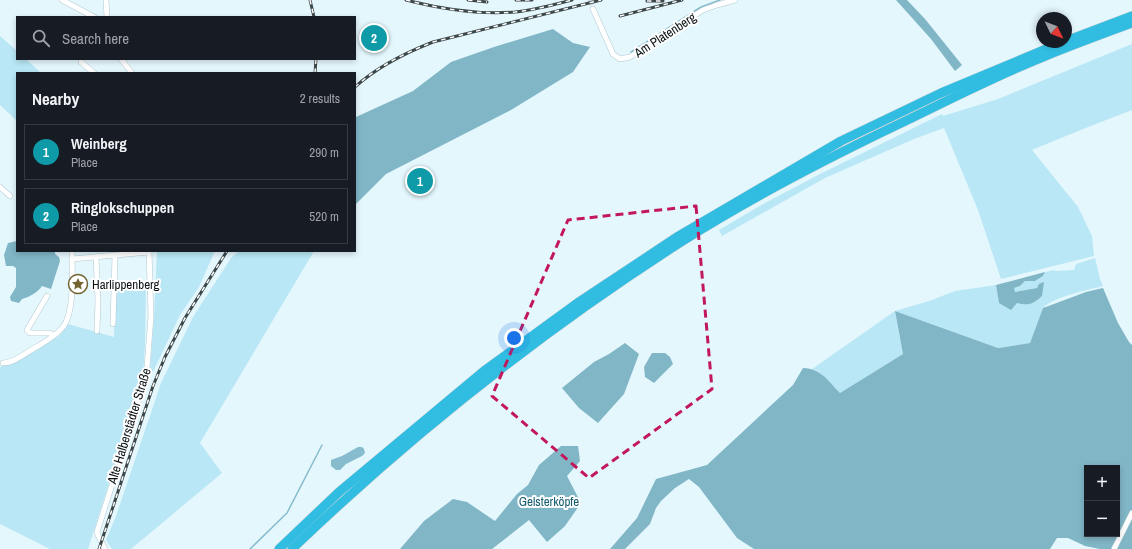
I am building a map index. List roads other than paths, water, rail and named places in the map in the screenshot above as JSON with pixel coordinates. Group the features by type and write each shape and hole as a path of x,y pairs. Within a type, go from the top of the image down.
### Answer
{"highway":[{"path":"1072,39 1132,16"},
{"path":"292,549 345,498 474,390 570,317 681,242 763,194 857,144 1040,58 1132,23"},
{"path":"279,549 338,492 484,371 579,302 676,237 841,141 942,93 1049,48"}],"street":[{"path":"62,0 92,16"},
{"path":"106,0 107,16"},
{"name":"Am Platenberg","path":"593,8 610,48 616,57 620,59 630,57 703,10 717,4 735,0"},
{"path":"122,60 131,72"},
{"path":"81,62 93,72"},
{"path":"0,187 10,196"},
{"path":"3,363 14,360 54,335 66,324 70,306 73,277 72,252"},
{"path":"72,259 96,258 140,252"},
{"name":"Alte Halberstädter Straße","path":"105,549 98,535 98,528 139,399 147,366 151,317 149,252"},
{"path":"113,324 115,255"},
{"path":"96,258 98,301 97,331"},
{"path":"47,296 27,330 30,333 48,332 54,335"},
{"path":"1114,549 1132,513"}],"waterway":[{"path":"631,52 701,7 720,0"},
{"path":"250,549 287,513 322,445"}],"tunnel":[{"path":"590,0 593,9"}],"railway":[{"path":"310,0 314,16"},
{"path":"406,0 433,6 487,13 529,10 572,0"},
{"path":"468,0 487,2"},
{"path":"516,0 532,0"},
{"path":"356,86 382,66 433,42 601,0"},
{"path":"620,16 682,0"},
{"path":"647,1 663,1"},
{"path":"315,72 316,60"},
{"path":"99,549 153,386 165,357 185,318 226,252"}],"place":[{"name":"Ringlokschuppen","path":"374,38"},
{"name":"Weinberg","path":"420,181"},
{"name":"Harlippenberg","path":"78,284"}],"park label":[{"name":"Gelsterköpfe","path":"549,501"}]}
